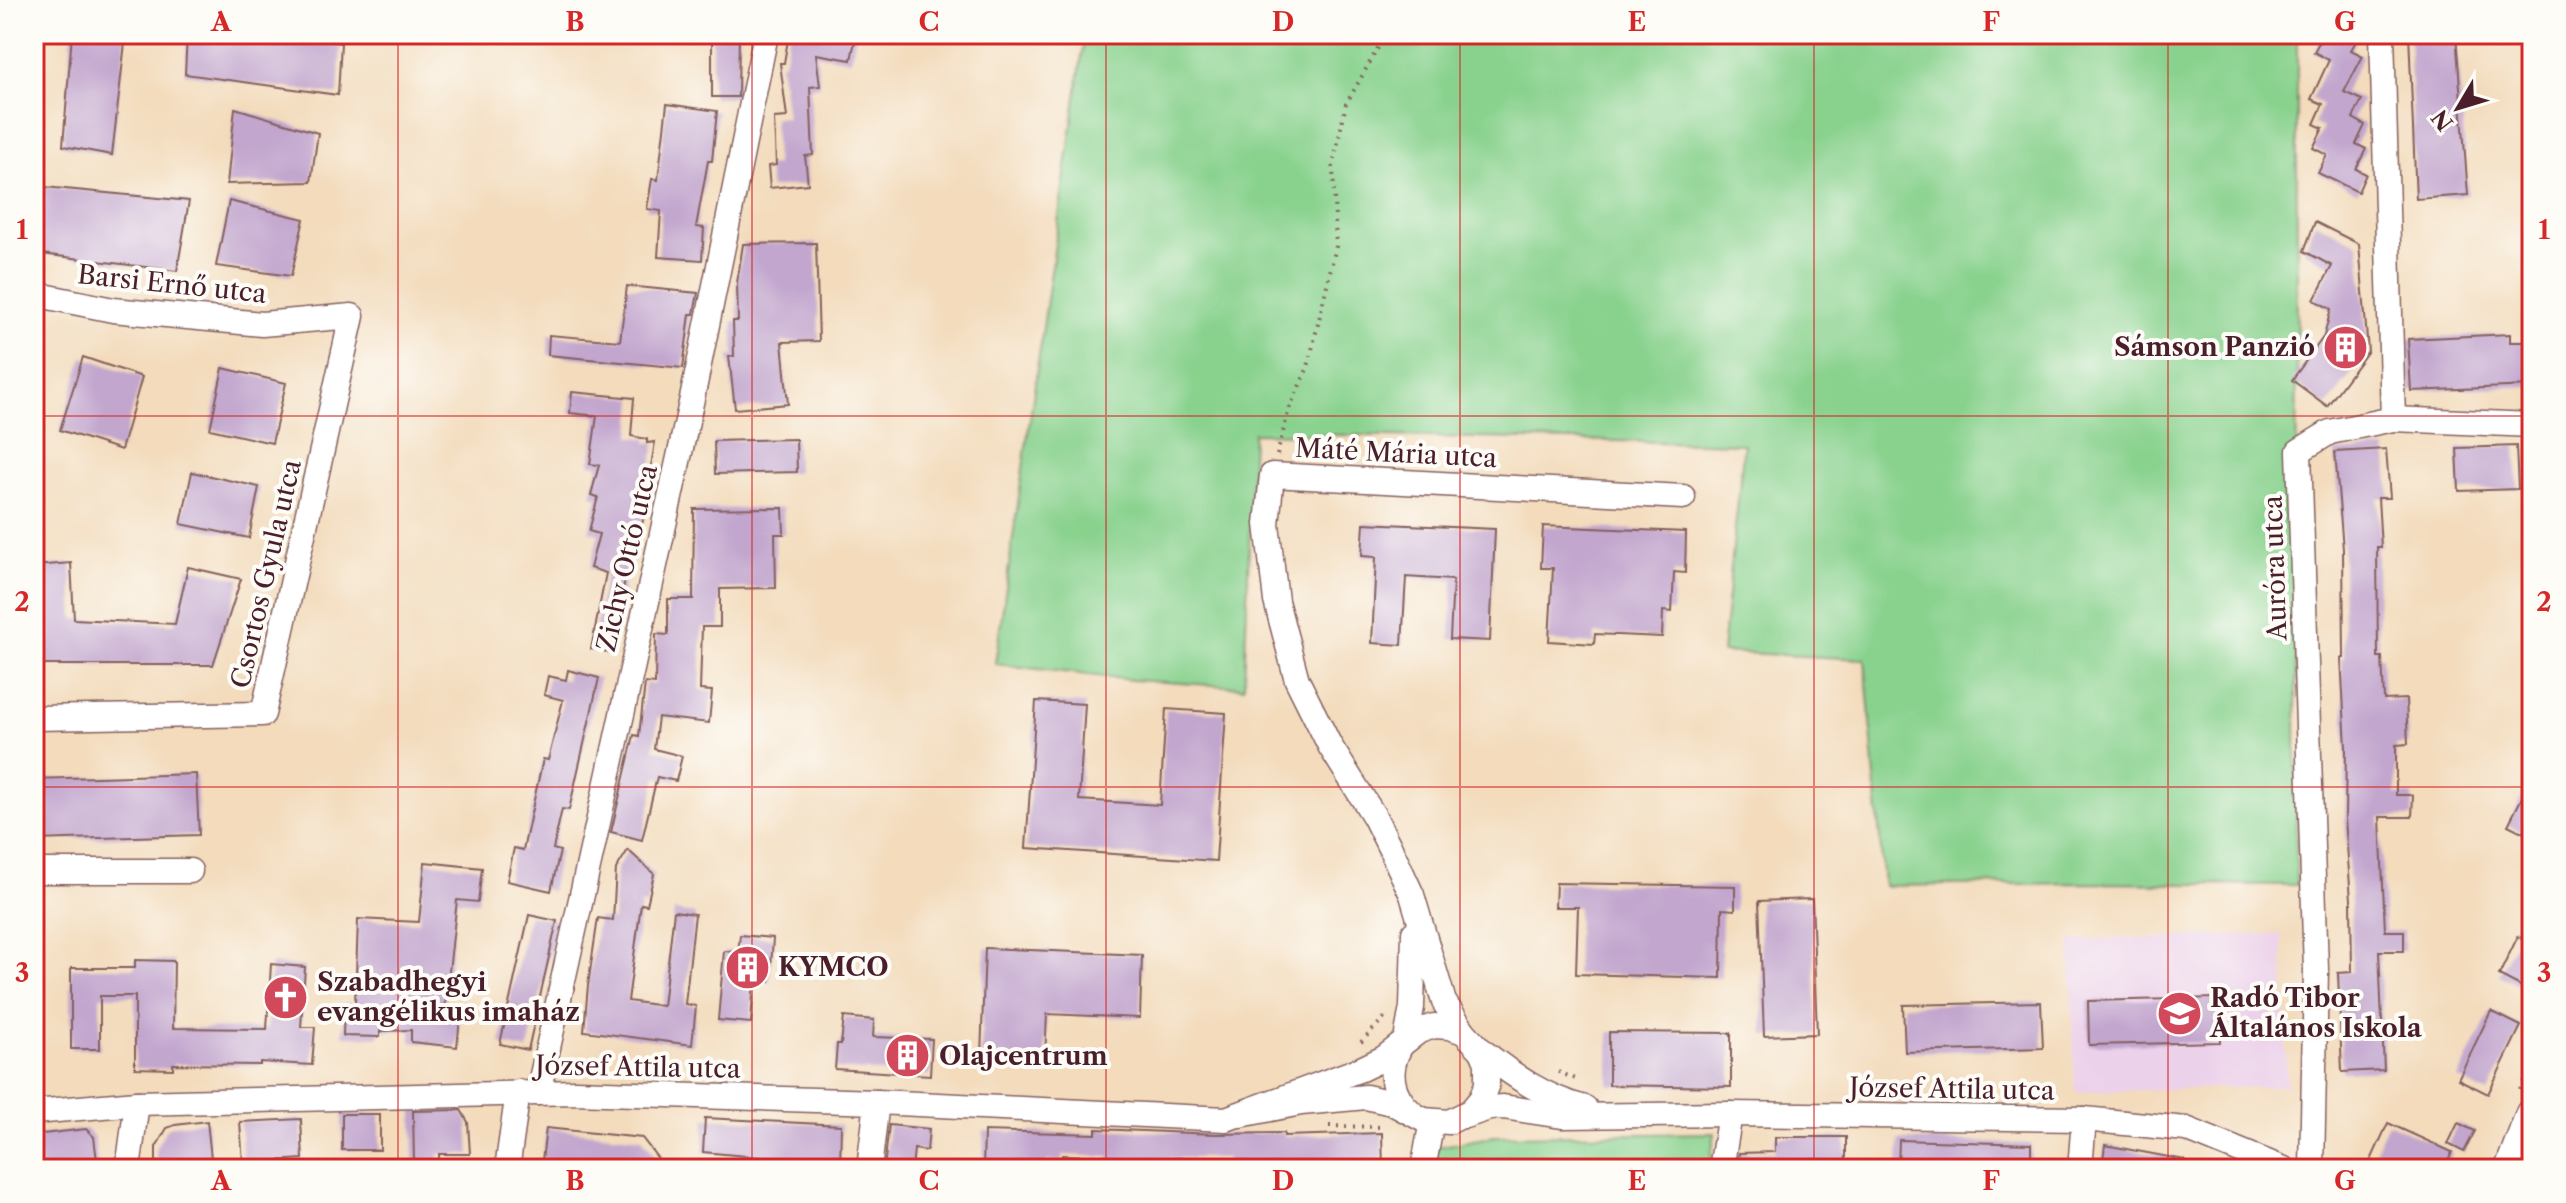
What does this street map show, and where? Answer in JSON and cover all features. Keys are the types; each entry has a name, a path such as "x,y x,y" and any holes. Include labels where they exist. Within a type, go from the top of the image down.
{"main road":[{"path":"2494,1169 2528,1123"},
{"path":"2511,1169 2528,1123"}],"street":[{"name":"Zichy Ottó utca","path":"507,1169 528,1092 693,394 766,34"},
{"path":"2382,34 2393,419 2532,425"},
{"name":"Barsi Ernő utca","path":"34,294 113,310 262,324 352,316"},
{"name":"Csortos Gyula utca","path":"34,718 263,714 352,316"},
{"name":"Auróra utca","path":"2312,1169 2316,970 2299,451 2330,432 2393,419"},
{"name":"Máté Mária utca","path":"1464,1032 1444,1002 1412,895 1374,816 1330,746 1297,680 1276,601 1267,524 1272,475 1683,497"},
{"path":"34,871 190,871"},
{"name":"Máté Mária utca","path":"1403,1043 1412,1007 1415,944 1412,895"},
{"name":"József Attila utca","path":"34,1112 137,1103 528,1092 877,1102 1226,1119 1361,1069 1419,1031 1434,1026 1464,1032"},
{"path":"1464,1032 1510,1074 1537,1090 1568,1103 1611,1114"},
{"path":"1403,1043 1392,1067 1392,1080 1402,1104 1422,1117 1423,1169"},
{"path":"1461,1118 1481,1099 1487,1084 1487,1063 1482,1051"},
{"name":"József Attila utca","path":"1240,1115 1346,1097 1378,1099 1422,1117 1449,1122 1489,1108 1503,1107 1562,1116 1730,1114 2084,1119 2186,1129 2284,1169"},
{"path":"869,1169 877,1102"},
{"path":"128,1169 137,1103"},
{"path":"1721,1169 1730,1114"},
{"path":"2080,1169 2084,1119"}],"path":[{"path":"1272,475 1289,409 1308,367 1336,246 1333,166 1346,104 1386,34"},
{"path":"1354,1049 1385,1015 1401,1005 1412,1007"},
{"path":"1552,1070 1576,1079"}],"shaded area":[{"name":"Radó Tibor Általános Iskola","path":"2282,934 2287,1086 2075,1092 2070,940"}],"green space":[{"path":"1085,34 2297,34 2296,885 2085,883 1884,886 1865,659 1722,652 1744,444 1253,433 1244,687 1132,680 995,664"},
{"path":"1715,1133 1709,1169 1433,1169 1437,1147 1495,1136"}],"building":[{"path":"72,34 126,34 112,155 63,146"},
{"path":"187,34 292,34 341,43 338,95 185,74"},
{"path":"712,34 739,34 738,97 712,97"},
{"path":"789,34 856,36 851,60 816,54 820,86 810,87 813,155 805,156 808,184 770,188 768,166 776,165 774,118 787,117 780,63 784,63"},
{"path":"2323,34 2360,34 2351,50 2363,56 2344,92 2362,100 2353,118 2365,125 2356,144 2366,149 2356,169 2366,174 2358,192 2318,173 2327,155 2313,148 2323,128 2314,124 2323,104 2311,99 2329,60 2314,52"},
{"path":"2409,34 2456,34 2468,195 2416,199"},
{"path":"667,104 717,111 712,161 708,161 696,227 704,228 702,260 658,257 661,211 647,209 652,179 658,180"},
{"path":"235,108 318,133 311,182 227,184"},
{"path":"34,186 189,201 177,271 34,253"},
{"path":"229,201 304,219 291,276 216,266"},
{"path":"2315,222 2359,244 2368,351 2327,406 2292,380 2324,336 2331,309 2314,300 2332,266 2304,251"},
{"path":"816,243 819,341 782,342 788,404 735,409 729,356 734,356 733,321 738,321 737,283 743,244"},
{"path":"627,286 698,293 694,314 690,314 683,368 548,355 549,335 620,341"},
{"path":"2510,334 2510,342 2532,342 2532,386 2411,391 2408,339"},
{"path":"83,357 142,377 121,450 60,430"},
{"path":"223,368 286,383 272,443 210,429"},
{"path":"572,392 634,398 631,436 647,439 647,443 655,442 648,484 652,485 628,579 625,578 613,653 591,649 606,573 590,568 599,534 589,531 598,497 591,495 599,465 590,464 597,416 570,413"},
{"path":"796,439 797,472 715,474 714,441"},
{"path":"2516,446 2518,489 2459,491 2457,448"},
{"path":"2386,449 2390,498 2378,498 2381,547 2377,547 2378,657 2382,657 2384,700 2406,699 2408,744 2396,745 2396,795 2413,795 2412,817 2380,817 2385,931 2404,931 2404,951 2379,951 2384,1070 2342,1072 2338,973 2352,972 2341,658 2344,658 2343,549 2335,452"},
{"path":"192,472 259,487 249,538 181,524"},
{"path":"783,508 784,534 775,534 776,588 720,589 720,627 702,627 700,690 712,691 709,723 658,717 654,749 682,756 676,781 657,777 642,840 611,832 634,735 639,736 645,683 655,684 656,634 668,635 668,599 693,599 694,509"},
{"path":"1364,523 1495,529 1490,641 1450,639 1453,580 1406,577 1402,645 1372,643 1376,557 1362,556"},
{"path":"1543,526 1686,532 1685,573 1674,572 1672,612 1663,611 1662,637 1595,634 1594,644 1549,641 1553,568 1541,568"},
{"path":"71,563 74,619 175,624 188,567 241,579 213,665 34,665 34,566"},
{"path":"568,670 599,678 569,810 562,809 553,849 560,851 551,891 507,881 514,848 523,850 543,759 548,760 563,700 544,695 548,676 566,680"},
{"path":"1036,701 1085,704 1079,800 1160,805 1166,709 1226,713 1216,861 1026,848"},
{"path":"196,774 199,835 34,840 34,779"},
{"path":"2532,778 2532,837 2508,825"},
{"path":"628,850 654,874 647,905 641,904 628,1001 663,1006 674,911 695,914 685,1004 696,1006 692,1045 584,1031 598,918 613,920 616,869"},
{"path":"425,862 482,868 478,902 457,900 444,1017 460,1019 457,1047 411,1042 411,1030 380,1031 380,1037 343,1036 344,1003 355,1003 358,919 419,922"},
{"path":"1556,883 1735,886 1735,910 1722,909 1721,978 1576,974 1578,907 1555,907"},
{"path":"1812,899 1817,1034 1764,1036 1759,901"},
{"path":"529,915 557,921 528,1050 500,1044"},
{"name":"KYMCO","path":"740,935 773,938 770,982 754,981 751,1023 718,1020 724,951 738,952"},
{"path":"2518,936 2532,943 2532,992 2499,975"},
{"path":"985,948 1142,955 1140,1018 1047,1014 1045,1058 981,1056"},
{"path":"135,960 174,961 173,1028 267,1029 271,964 305,967 301,1027 315,1027 312,1065 260,1062 260,1065 173,1064 173,1069 135,1068 135,996 100,996 100,1049 71,1049 71,968 135,968"},
{"name":"Radó Tibor Általános Iskola","path":"2219,998 2220,1042 2089,1045 2088,1001"},
{"path":"2041,1002 2043,1048 1905,1052 1903,1005"},
{"path":"2491,1011 2521,1026 2488,1094 2458,1079"},
{"path":"844,1017 874,1020 873,1037 932,1039 930,1075 835,1069"},
{"path":"1609,1032 1731,1033 1731,1087 1609,1085"},
{"path":"461,1110 468,1122 470,1154 439,1154 439,1161 414,1162 413,1111"},
{"path":"342,1114 380,1114 380,1150 342,1150"},
{"path":"705,1118 841,1125 840,1169 779,1169 779,1159 703,1152"},
{"path":"301,1119 303,1159 243,1163 240,1122"},
{"path":"207,1121 211,1158 192,1160 189,1169 156,1169 156,1147 167,1128"},
{"path":"2388,1123 2452,1152 2445,1169 2367,1169"},
{"path":"2458,1123 2475,1131 2464,1152 2448,1144"},
{"path":"889,1125 929,1129 927,1151 914,1149 912,1169 884,1169"},
{"path":"546,1128 642,1138 666,1169 541,1169"},
{"path":"86,1129 94,1137 98,1169 34,1169 34,1135"},
{"path":"1096,1129 1215,1134 1284,1133 1284,1136 1382,1133 1383,1169 1305,1169 1305,1166 1227,1169 1227,1158 1161,1158 1161,1169 1108,1169 1109,1157 1062,1155 1062,1162 1047,1161 1047,1169 983,1169 984,1131 1096,1134"},
{"path":"1775,1137 1846,1137 1846,1169 1736,1169 1739,1153 1775,1152"},
{"path":"1899,1140 2031,1144 2031,1169 1898,1169"},
{"path":"2105,1145 2185,1160 2184,1169 2102,1167"}],"place":[{"name":"Sámson Panzió","path":"2346,347"},
{"name":"KYMCO","path":"747,967"},
{"name":"Szabadhegyi evangélikus imaház","path":"286,997"},
{"name":"Radó Tibor Általános Iskola","path":"2179,1013"},
{"name":"Olajcentrum","path":"908,1056"}]}
